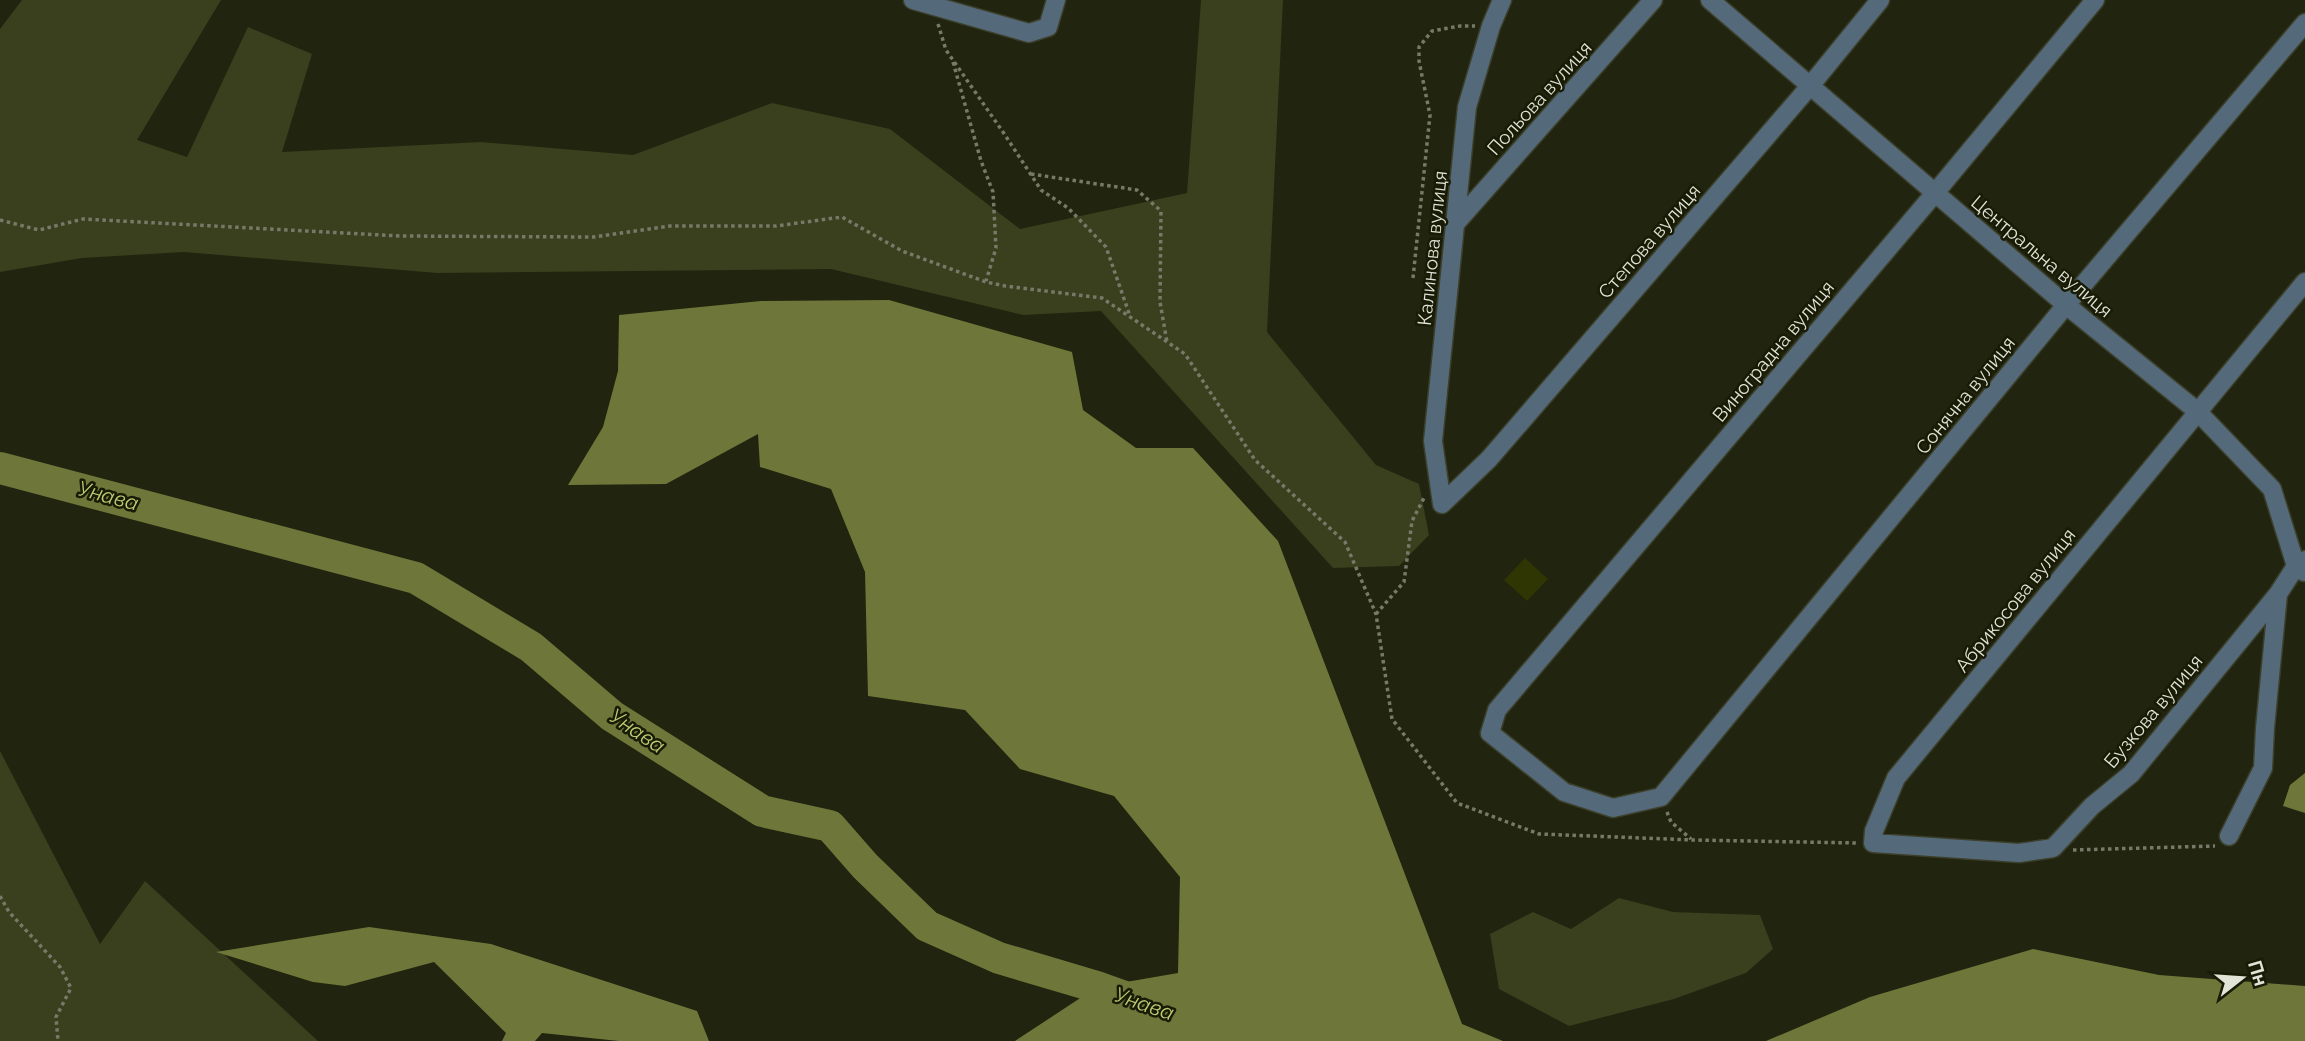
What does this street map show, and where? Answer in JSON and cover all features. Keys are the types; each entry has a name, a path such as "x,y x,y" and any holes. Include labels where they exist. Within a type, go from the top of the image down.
{"street":[{"path":"913,0 1029,33 1048,27 1056,0"},
{"name":"Калинова вулиця","path":"1442,504 1433,441 1467,107 1491,26 1502,0"},
{"name":"Польова вулиця","path":"1455,224 1653,0"},
{"name":"Центральна вулиця","path":"1710,0 2066,305 2197,411 2272,489 2302,566"},
{"name":"Степова вулиця","path":"1442,504 1489,459 1810,86 1880,0"},
{"name":"Виноградна вулиця","path":"1661,797 1613,808 1564,792 1490,733 1497,710 2095,0"},
{"name":"Сонячна вулиця","path":"1661,797 2066,305 2305,23"},
{"name":"Абрикосова вулиця","path":"2053,848 2019,853 1873,844 1874,831 1896,778 2305,282"},
{"name":"Бузкова вулиця","path":"2053,848 2092,806 2131,774 2302,566"},
{"path":"2229,836 2263,768 2278,594"}],"path":[{"path":"932,5 946,50 1041,190 1068,208 1106,247 1130,317"},
{"path":"1413,278 1430,115 1419,61 1419,47 1432,31 1460,26 1491,26"},
{"path":"951,57 981,161 993,192 996,248 986,282"},
{"path":"1031,174 1137,190 1161,211 1160,302 1167,342"},
{"path":"0,220 39,230 83,219 400,236 593,237 670,226 776,226 842,217 902,251 986,282 1102,298 1185,354 1255,460 1345,542 1376,614 1404,582 1412,521 1438,473"},
{"path":"1661,797 1671,822 1693,840"},
{"path":"2053,848 2075,850 2226,846 2229,836"},
{"path":"0,896 9,912 60,967 71,988 56,1017 58,1041"}],"shaded area":[{"path":"22,0 221,0 137,140 187,157 248,27 312,54 282,152 481,142 633,155 772,103 890,129 1020,229 1187,193 1201,0 1283,0 1267,332 1376,465 1419,484 1429,535 1399,566 1333,568 1101,311 1023,315 831,269 437,273 184,252 82,258 0,272 0,29"},
{"path":"0,751 100,944 145,881 318,1041 0,1041"},
{"path":"1619,898 1673,912 1760,915 1773,949 1746,973 1674,999 1569,1026 1499,989 1490,934 1533,912 1571,929"}],"water":[{"path":"889,300 1072,352 1083,410 1136,448 1193,448 1278,541 1462,1024 1503,1041 1015,1041 1097,987 1178,973 1180,877 1114,796 1020,769 965,710 868,696 865,572 831,489 760,467 758,434 666,484 568,485 603,427 618,371 619,315 761,301"},
{"path":"2305,773 2305,813 2283,806 2290,785"},
{"path":"369,927 491,944 697,1011 709,1041 619,1041 542,1033 535,1041 502,1041 506,1033 434,962 345,986 313,982 216,952"},
{"path":"2033,949 2159,975 2305,986 2305,1041 1766,1041 1870,997"}],"building":[{"path":"1525,558 1548,579 1527,601 1504,580"}],"waterway":[{"name":"Унава","path":"0,468 416,578 531,647 612,716 762,811 830,826 865,866 927,926 999,958 1139,1002"}]}
